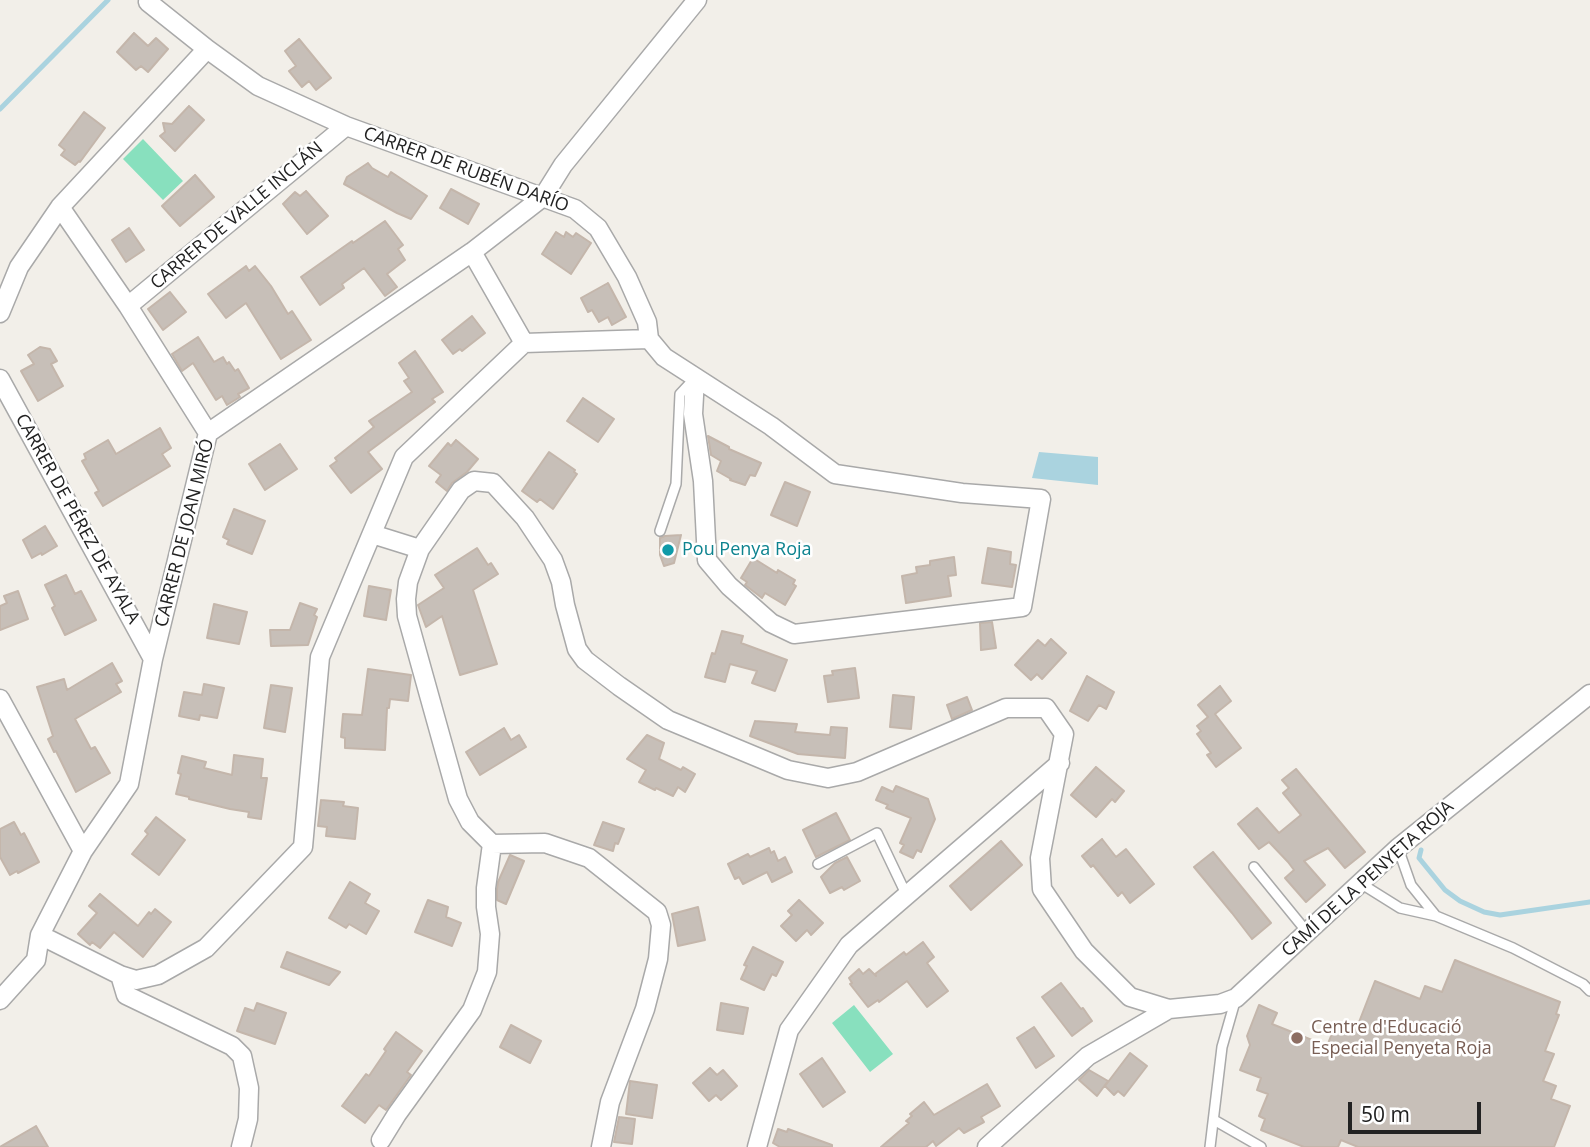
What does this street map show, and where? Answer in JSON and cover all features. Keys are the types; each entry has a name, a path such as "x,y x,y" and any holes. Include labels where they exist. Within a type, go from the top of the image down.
{"street":[{"path":"543,197 563,165 697,0"},
{"name":"CARRER DE RUBÉN DARÍO","path":"148,2 258,86 346,126 575,209 598,228 627,278 647,322 649,339 664,358 771,426 835,474 962,493 1041,499 1022,607 794,634 771,623 729,586 707,560 703,481 693,414 695,378"},
{"path":"0,313 19,267 60,207 207,49"},
{"name":"CARRER DE VALLE INCLÁN","path":"128,306 346,126"},
{"name":"CARRER DE JOAN MIRÓ","path":"0,1000 36,960 40,935 83,851 129,784 153,659 208,433 472,252 543,197"},
{"path":"60,207 128,306 208,433"},
{"path":"472,252 524,343"},
{"path":"40,935 120,975 136,979 158,975 206,948 303,847 320,657 404,457 524,343 649,339"},
{"name":"CARRER DE PÉREZ DE AYALA","path":"0,379 153,659"},
{"path":"601,1147 610,1102 645,1009 658,959 661,925 657,912 589,858 545,843 492,844 470,822 458,799 407,616 406,599 408,582 420,550 461,490 474,481 493,483 525,518 553,560 562,582 577,649 585,660 668,720 788,770 828,778 857,772 1006,708 1046,708 1065,734 1040,858 1042,889 1084,951 1130,997 1169,1009 1220,1004 1236,998"},
{"path":"372,534 420,550"},
{"name":"CAMÍ DE LA PENYETA ROJA","path":"1236,998 1398,848 1590,694"},
{"path":"0,699 83,851"},
{"path":"757,1147 789,1030 849,945 1060,763"},
{"path":"381,1140 472,1010 487,972 490,934 486,888 492,844"},
{"path":"120,975 126,995 232,1046 242,1056 249,1088 248,1119 241,1147"},
{"path":"987,1147 1088,1056 1169,1009"}],"lane":[{"path":"660,530 676,484 680,394 695,378"},
{"path":"818,864 877,833 907,896"},
{"path":"1398,848 1411,885 1436,916"},
{"path":"1254,867 1307,932"},
{"path":"1360,883 1400,908 1436,916 1513,948 1583,984 1590,991"},
{"path":"1210,1147 1222,1047 1236,998"},
{"path":"1214,1120 1261,1147"}],"green space":[{"path":"143,139 183,181 163,200 123,159"},
{"path":"854,1005 893,1054 870,1072 832,1023"}],"water":[{"path":"1039,452 1098,457 1098,485 1032,478"}],"building":[{"path":"134,33 148,46 156,38 168,49 148,72 141,66 136,70 117,52"},
{"path":"299,39 331,78 316,90 309,81 302,87 289,71 296,66 285,51"},
{"path":"189,106 204,120 175,151 160,136 165,132 163,123 172,124"},
{"path":"84,112 105,128 75,165 61,155 65,150 59,145"},
{"path":"368,163 388,177 391,172 427,196 411,219 344,184 347,177"},
{"path":"195,175 214,197 180,226 162,206"},
{"path":"451,189 479,204 468,224 440,208"},
{"path":"306,191 328,216 307,234 283,204 295,192 300,196"},
{"path":"385,221 403,245 398,249 405,260 387,274 397,287 385,296 364,268 342,284 344,288 320,305 301,277"},
{"path":"129,228 144,250 126,262 112,240"},
{"path":"556,232 564,237 566,232 573,237 576,233 591,243 571,274 542,254"},
{"path":"246,266 249,271 255,266 288,314 292,311 311,340 281,359 246,303 226,318 208,294"},
{"path":"608,283 626,317 612,325 608,317 599,322 592,310 588,312 581,298"},
{"path":"170,292 186,312 163,330 148,309"},
{"path":"472,316 485,333 462,351 460,349 453,354 442,340"},
{"path":"198,337 214,362 223,357 235,371 238,369 249,388 227,405 222,396 216,400 193,363 182,371 172,354"},
{"path":"40,347 50,349 57,361 51,364 63,386 38,401 21,371 34,364 28,355"},
{"path":"415,351 443,392 432,399 435,402 368,452 382,469 351,493 330,466 337,461 335,458 374,427 369,421 412,392 404,381 409,378 399,363"},
{"path":"583,398 614,419 598,442 567,421"},
{"path":"160,428 171,448 162,454 170,466 103,506 95,493 99,491 82,461 86,459 84,454 108,440 116,454"},
{"path":"708,436 761,463 755,476 750,475 745,485 730,480 717,471 721,461 711,455"},
{"path":"456,440 478,459 447,491 436,482 441,475 429,466 448,443 451,446"},
{"path":"280,444 297,469 265,490 249,464"},
{"path":"549,452 577,474 553,509 540,499 537,502 522,491"},
{"path":"785,482 810,492 797,526 771,515"},
{"path":"234,509 265,521 252,554 227,544 229,540 223,537"},
{"path":"45,526 57,546 32,558 23,540"},
{"name":"Pou Penya Roja","path":"681,535 674,563 664,566 660,555 660,538"},
{"path":"477,548 488,565 491,563 498,574 473,590 497,664 460,675 442,616 426,627 418,605 444,588 435,575"},
{"path":"988,548 1011,552 1010,564 1016,565 1012,587 982,583"},
{"path":"954,557 956,575 948,576 951,596 906,603 902,576 917,573 916,567 930,565 930,561"},
{"path":"753,558 777,573 778,570 795,580 793,584 796,586 785,605 765,593 762,598 745,585 747,582 741,578"},
{"path":"66,575 75,594 81,591 96,620 65,635 45,585"},
{"path":"369,586 391,590 386,620 364,616"},
{"path":"18,591 28,619 0,630 0,606 7,603 4,596"},
{"path":"300,603 317,609 308,645 271,646 270,630 290,630"},
{"path":"214,604 247,612 239,644 207,638"},
{"path":"992,622 996,648 981,650 980,623"},
{"path":"722,631 743,636 741,643 787,660 775,691 752,683 757,671 730,664 725,682 705,677"},
{"path":"1051,639 1066,653 1042,679 1037,674 1031,680 1015,665 1038,640 1045,646"},
{"path":"112,663 122,681 116,684 121,692 75,719 91,749 95,747 110,773 76,792 48,739 53,736 37,687 64,679 67,690"},
{"path":"855,668 859,698 828,702 824,676 833,675 832,671"},
{"path":"368,669 411,675 408,701 390,699 387,708 385,750 345,748 345,738 341,737 343,714 362,715"},
{"path":"1087,676 1114,692 1106,709 1099,705 1088,721 1070,711"},
{"path":"204,684 224,688 217,718 200,715 199,720 179,716 184,692 202,695"},
{"path":"271,685 292,688 285,732 264,728"},
{"path":"1220,686 1231,701 1215,714 1241,748 1216,767 1207,755 1211,753 1197,734 1201,731 1197,726 1208,717 1198,705"},
{"path":"893,695 914,697 911,729 890,727"},
{"path":"967,697 972,710 952,719 947,705"},
{"path":"755,721 797,724 795,732 830,735 831,727 847,728 845,758 798,754 750,736"},
{"path":"504,728 511,740 519,735 526,747 480,775 466,752"},
{"path":"647,735 664,743 659,759 695,774 685,792 678,787 673,796 639,782 646,770 627,759"},
{"path":"234,755 263,759 261,778 267,778 261,819 248,817 249,812 176,794 182,756 206,762 204,768 232,775"},
{"path":"1096,767 1124,791 1115,802 1112,799 1096,817 1071,795"},
{"path":"1296,769 1365,852 1345,868 1328,848 1304,861 1325,885 1306,902 1285,878 1294,870 1288,862 1269,842 1259,849 1238,824 1257,808 1279,833 1301,815 1283,793 1289,788 1282,780"},
{"path":"896,786 928,799 935,819 921,852 917,850 913,858 900,852 904,845 900,843 911,818 886,808 888,805 876,800 882,787 893,792"},
{"path":"321,800 344,802 343,806 358,808 355,839 326,836 327,827 318,826"},
{"path":"836,813 850,840 816,857 803,830"},
{"path":"156,817 185,840 159,875 132,854 148,834 145,831"},
{"path":"14,822 21,835 24,833 39,862 10,875 0,857 0,829"},
{"path":"603,822 624,829 613,851 594,845"},
{"path":"1102,839 1116,857 1126,849 1154,884 1130,903 1122,892 1118,896 1093,865 1091,867 1082,856"},
{"path":"1001,841 1022,865 971,910 950,886"},
{"path":"769,848 771,853 774,851 778,861 785,857 792,872 772,882 767,872 743,884 739,877 735,879 728,864"},
{"path":"1213,852 1271,923 1252,939 1194,867"},
{"path":"510,855 524,861 506,904 497,900 497,889"},
{"path":"847,857 860,881 844,890 842,887 830,893 821,877 835,863"},
{"path":"350,882 370,894 365,903 379,911 366,934 349,924 346,928 329,918"},
{"path":"100,894 138,926 149,912 151,914 155,909 171,922 143,957 114,932 100,948 92,942 90,945 78,934 97,913 89,906"},
{"path":"428,900 448,907 446,917 461,923 452,946 415,932"},
{"path":"799,900 823,923 811,935 807,930 796,941 781,926 792,915 788,911"},
{"path":"698,907 705,940 678,946 672,914"},
{"path":"923,942 934,957 927,963 948,991 927,1007 907,981 868,1007 850,984 852,983 849,978 859,969 863,974 869,969 876,976 875,974 904,952 906,955"},
{"path":"753,947 783,962 776,976 772,974 764,990 741,979 747,966 744,965"},
{"path":"287,952 340,972 329,985 281,967"},
{"name":"Centre d'Educació Especial Penyeta Roja","path":"1455,960 1560,1002 1556,1014 1559,1015 1545,1051 1554,1054 1543,1081 1556,1086 1551,1099 1570,1106 1554,1147 1358,1147 1341,1140 1338,1147 1304,1147 1261,1130 1265,1119 1259,1116 1268,1094 1257,1090 1261,1078 1240,1070 1250,1045 1247,1036 1259,1005 1277,1013 1272,1024 1327,1046 1335,1026 1354,1035 1375,981 1420,999 1425,986 1442,992"},
{"path":"1061,983 1092,1021 1072,1036 1042,997"},
{"path":"257,1003 286,1013 275,1044 237,1031 245,1008 254,1011"},
{"path":"721,1003 748,1008 743,1034 717,1030"},
{"path":"511,1025 541,1041 530,1063 500,1047"},
{"path":"1034,1027 1054,1056 1036,1068 1017,1038"},
{"path":"396,1032 422,1051 407,1072 411,1075 386,1110 379,1105 365,1123 342,1106 366,1074 369,1076"},
{"path":"1130,1053 1147,1066 1124,1096 1118,1091 1114,1095 1105,1086"},
{"path":"822,1058 845,1092 823,1107 800,1074"},
{"path":"710,1068 717,1075 723,1070 737,1086 721,1100 716,1095 709,1101 693,1083"},
{"path":"1089,1070 1108,1081 1097,1096 1079,1080"},
{"path":"630,1081 657,1085 652,1118 626,1114"},
{"path":"987,1084 1000,1106 981,1117 984,1122 964,1133 959,1128 936,1146 933,1141 926,1147 881,1147 909,1123 906,1121 912,1116 910,1114 924,1102 934,1115"},
{"path":"619,1117 635,1119 632,1144 614,1142"},
{"path":"36,1126 48,1147 0,1147"},
{"path":"778,1129 787,1132 788,1129 832,1147 780,1147 773,1143"}],"waterway":[{"path":"0,109 108,0"},
{"path":"1421,850 1419,858 1445,890 1460,901 1484,912 1500,915 1590,902"}],"place":[{"name":"Pou Penya Roja","path":"668,550"},
{"name":"Centre d'Educació Especial Penyeta Roja","path":"1297,1038"}]}
